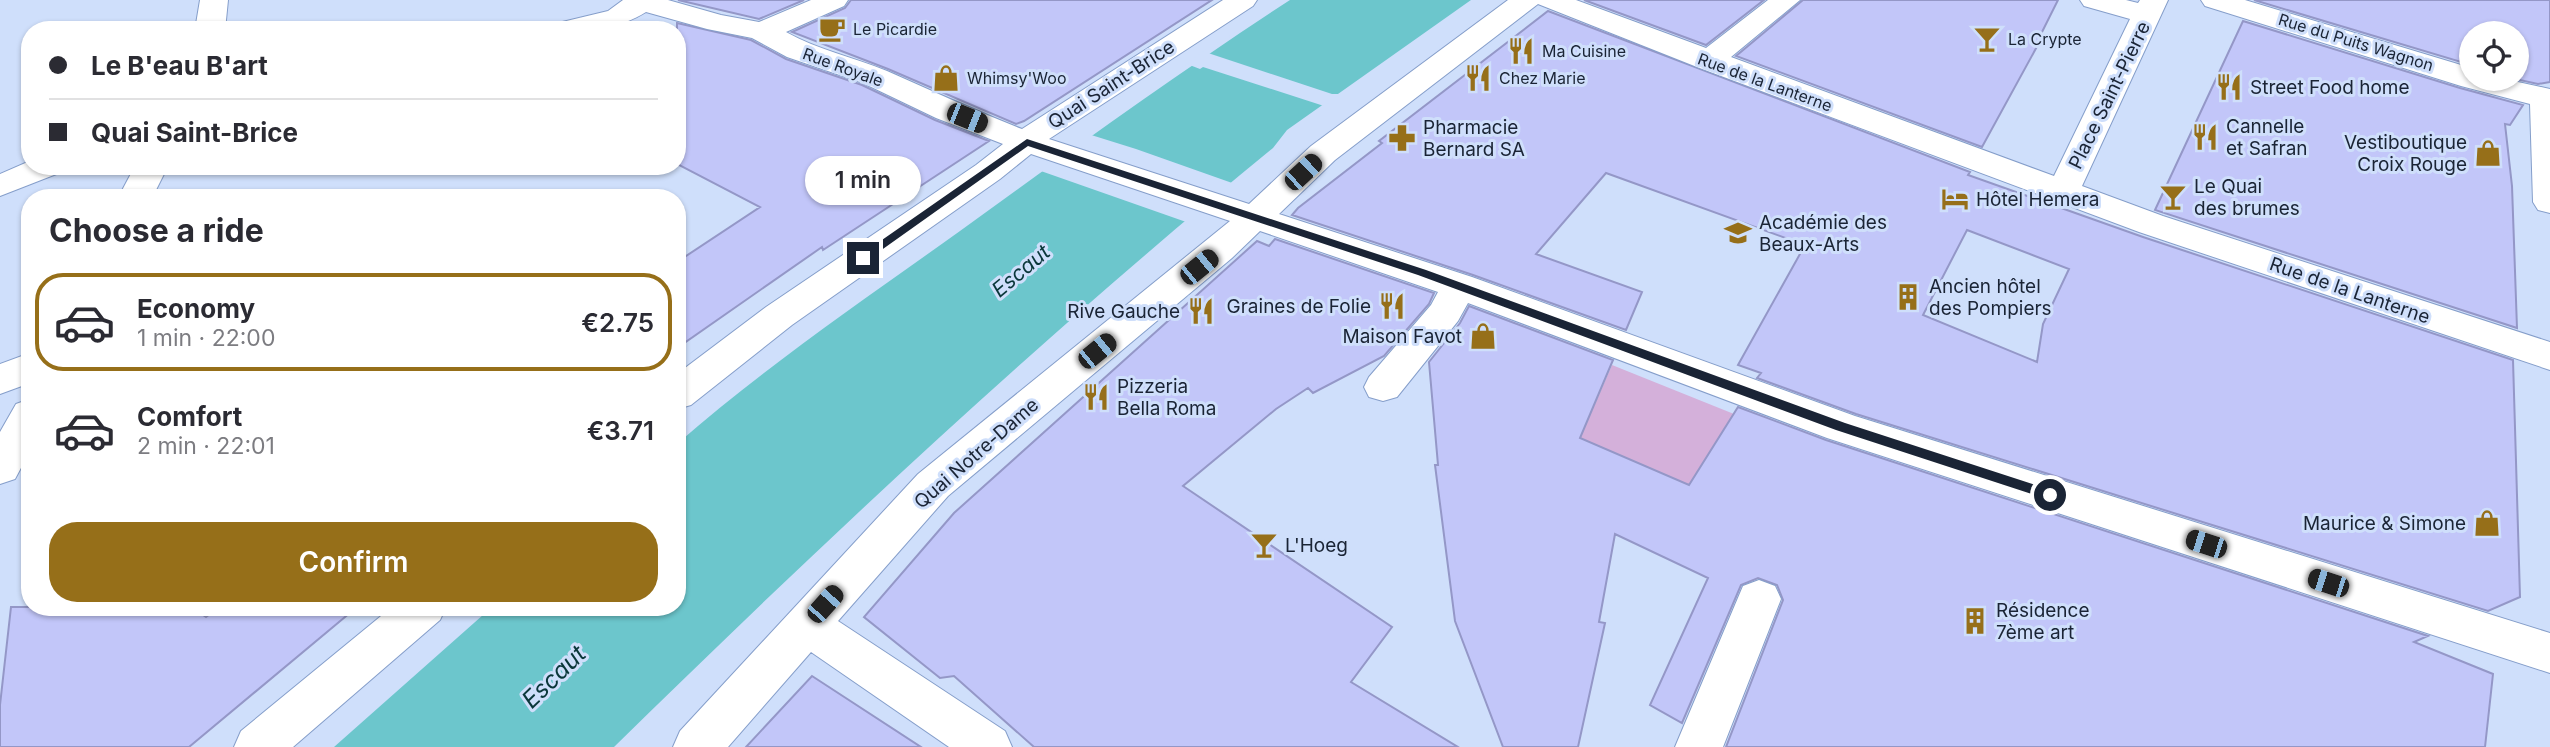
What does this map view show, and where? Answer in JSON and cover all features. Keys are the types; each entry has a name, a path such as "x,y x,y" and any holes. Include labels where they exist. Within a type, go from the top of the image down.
{"street":[{"path":"210,21 214,0"},
{"path":"761,32 834,0"},
{"name":"Quai Saint-Brice","path":"686,388 779,316 1036,145 1044,127 1243,0"},
{"name":"Quai Notre-Dame","path":"697,747 933,485 1220,250 1238,213 1324,153 1526,0"},
{"name":"Rue de la Lanterne","path":"1549,0 1982,161"},
{"path":"1708,61 1786,0"},
{"path":"2094,0 2151,7"},
{"path":"601,21 618,17 639,1"},
{"name":"Rue Royale","path":"639,1 717,23 761,32 799,51 874,77 947,111 1036,145 1238,213 1452,299 1892,444 2550,653"},
{"name":"Rue du Puits Wagnon","path":"2228,3 2459,75"},
{"name":"Place Saint-Pierre","path":"2063,191 2151,7"},
{"name":"Rue du Puits Wagnon","path":"2513,91 2547,98"},
{"path":"2547,98 2550,202"},
{"name":"Place Saint-Pierre","path":"1982,161 2151,223"},
{"path":"0,186 26,175"},
{"name":"Rue de la Lanterne","path":"2151,223 2550,356"},
{"path":"1382,387 1452,299"},
{"path":"0,380 21,371"},
{"path":"0,468 21,430"},
{"path":"1699,747 1759,599"},
{"path":"257,747 413,616"},
{"path":"807,624 988,747"}],"shaded area":[{"path":"1612,365 1734,414 1689,485 1580,438"}],"water":[{"name":"Escaut","path":"1290,0 1471,0 1287,130 1273,148 1019,365 937,440 774,592 614,747 334,747 482,616 686,616 686,436 745,387 852,308"}],"pier":[{"path":"1239,31 1208,53 1332,94 1341,94 1324,106 1203,67 1200,69 1187,64 1173,74 1205,50"},
{"path":"1088,134 1235,184 1189,223 1038,170"}],"building":[{"path":"678,0 804,0 759,19"},
{"path":"851,0 1212,0 1016,124 888,69 792,32 845,8"},
{"path":"1584,0 1764,0 1706,45"},
{"path":"1803,0 2058,0 2040,41 1982,147 1736,56"},
{"path":"2254,0 2550,0 2550,82 2529,82 2529,21 2459,21 2459,61"},
{"path":"1548,11 1970,172 1968,175 2143,237 2513,360 2520,597 2488,611 1856,414 1757,378 1761,373 1738,365 1805,245 1606,173 1536,254 1642,292 1626,330 1473,275 1292,215 1382,143 1379,141","holes":["1967,230 2069,269 2043,324 2037,362 1923,315"]},
{"path":"2243,21 2459,88 2459,91 2471,91 2523,105 2510,125 2505,124 2512,186 2517,328 2155,210"},
{"path":"686,25 751,40 786,59 862,85 935,120 989,141 823,250 822,247 686,342 686,256 760,207 686,169"},
{"path":"1275,239 1434,293 1429,304 1384,356 1313,393 1308,388 1276,409 1183,486 1392,627 1351,682 1458,747 1034,747 954,676 940,678 864,617 954,513 1257,241 1269,246"},
{"path":"1469,306 1613,360 1580,438 1689,485 1738,407 1826,440 2428,636 2414,642 2493,674 2485,747 1726,747 1783,600 1777,585 1758,578 1741,585 1682,723 1650,705 1708,578 1615,534 1599,622 1605,623 1578,747 1503,747 1455,621 1435,465 1438,465 1429,362 1460,323"},
{"path":"11,607 21,607 21,616 346,616 189,747 0,747 0,705"},
{"path":"812,676 921,747 746,747"}],"place":[{"name":"Le Picardie","path":"832,29"},
{"name":"La Crypte","path":"1987,39"},
{"name":"Ma Cuisine","path":"1521,51"},
{"name":"Whimsy'Woo","path":"946,78"},
{"name":"Chez Marie","path":"1478,78"},
{"name":"Street Food home","path":"2229,87"},
{"name":"Cannelle et Safran","path":"2205,137"},
{"name":"Pharmacie Bernard SA","path":"1402,138"},
{"name":"Vestiboutique Croix Rouge","path":"2488,153"},
{"name":"Le Quai des brumes","path":"2173,197"},
{"name":"Hôtel Hemera","path":"1955,199"},
{"name":"Académie des Beaux-Arts","path":"1738,233"},
{"name":"Ancien hôtel des Pompiers","path":"1908,297"},
{"name":"Graines de Folie","path":"1392,306"},
{"name":"Rive Gauche","path":"1201,311"},
{"name":"Maison Favot","path":"1483,336"},
{"name":"Pizzeria Bella Roma","path":"1096,397"},
{"name":"Maurice & Simone","path":"2487,523"},
{"name":"L'Hoeg","path":"1264,545"},
{"name":"Résidence 7ème art","path":"1975,621"}],"route":[{"path":"863,258 1027,142 1422,273 1841,426 2050,495"}]}
